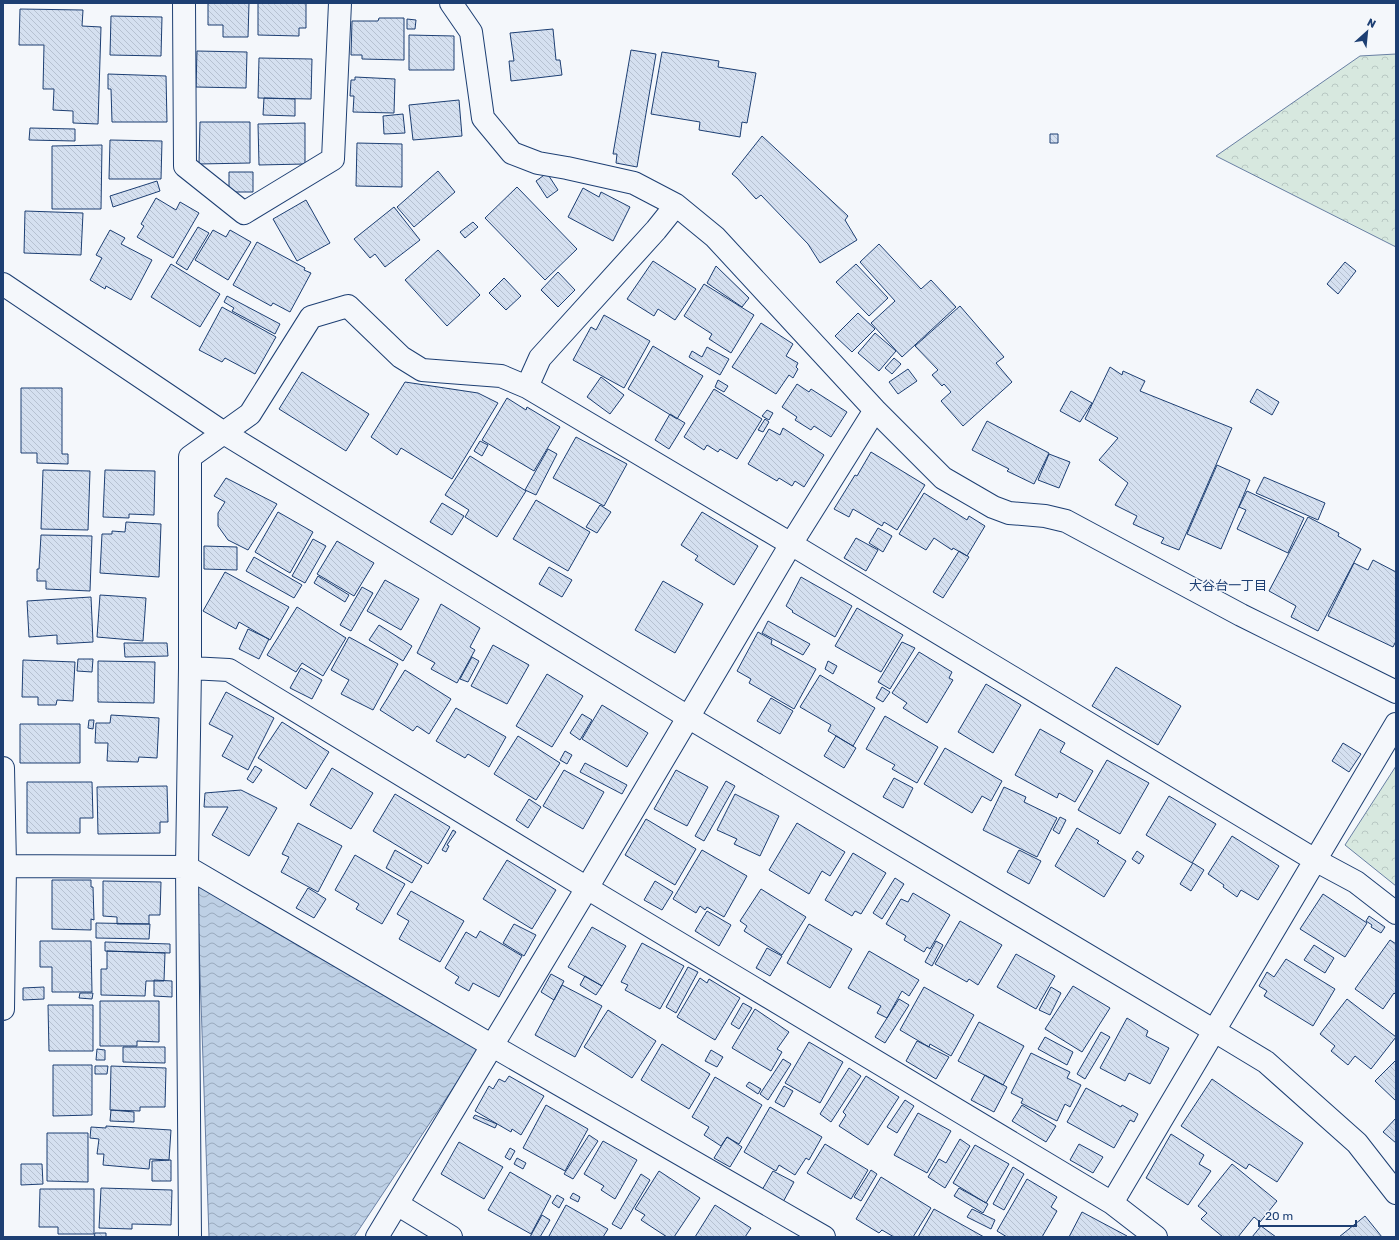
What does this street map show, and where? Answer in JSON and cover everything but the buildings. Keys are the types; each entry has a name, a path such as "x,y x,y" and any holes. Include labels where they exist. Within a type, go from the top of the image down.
{"street":[{"path":"184,3 185,166 244,213 333,159 340,3"},
{"path":"451,3 471,32 483,118 512,153 538,163 568,168 634,183 676,205 715,238 875,410 943,478 993,507 1009,513 1045,516 1066,521 1241,615 1396,692"},
{"path":"526,387 540,358 656,230 676,205"},
{"path":"3,284 224,434 688,717 1266,1062 1357,1143 1396,1193"},
{"path":"190,1237 187,867 190,668 190,457 250,414 311,317 348,306 401,357 422,370 501,376 526,387 791,544 1315,860 1356,882 1396,914"},
{"path":"377,1237 491,1045 587,888 791,544 875,410"},
{"path":"190,668 229,670 587,888 1112,1203 1156,1237"},
{"path":"1112,1203 1213,1030 1396,724"},
{"path":"3,768 5,866 3,1009"},
{"path":"5,866 187,867 491,1045 824,1237"},
{"path":"397,1204 451,1237"}],"green space":[{"path":"1396,54 1396,247 1216,156 1360,56"},
{"path":"1396,766 1396,886 1345,845"}],"water":[{"path":"197,884 479,1049 354,1237 209,1237"}],"district":[{"name":"大谷台一丁目","path":"1228,585"}]}
